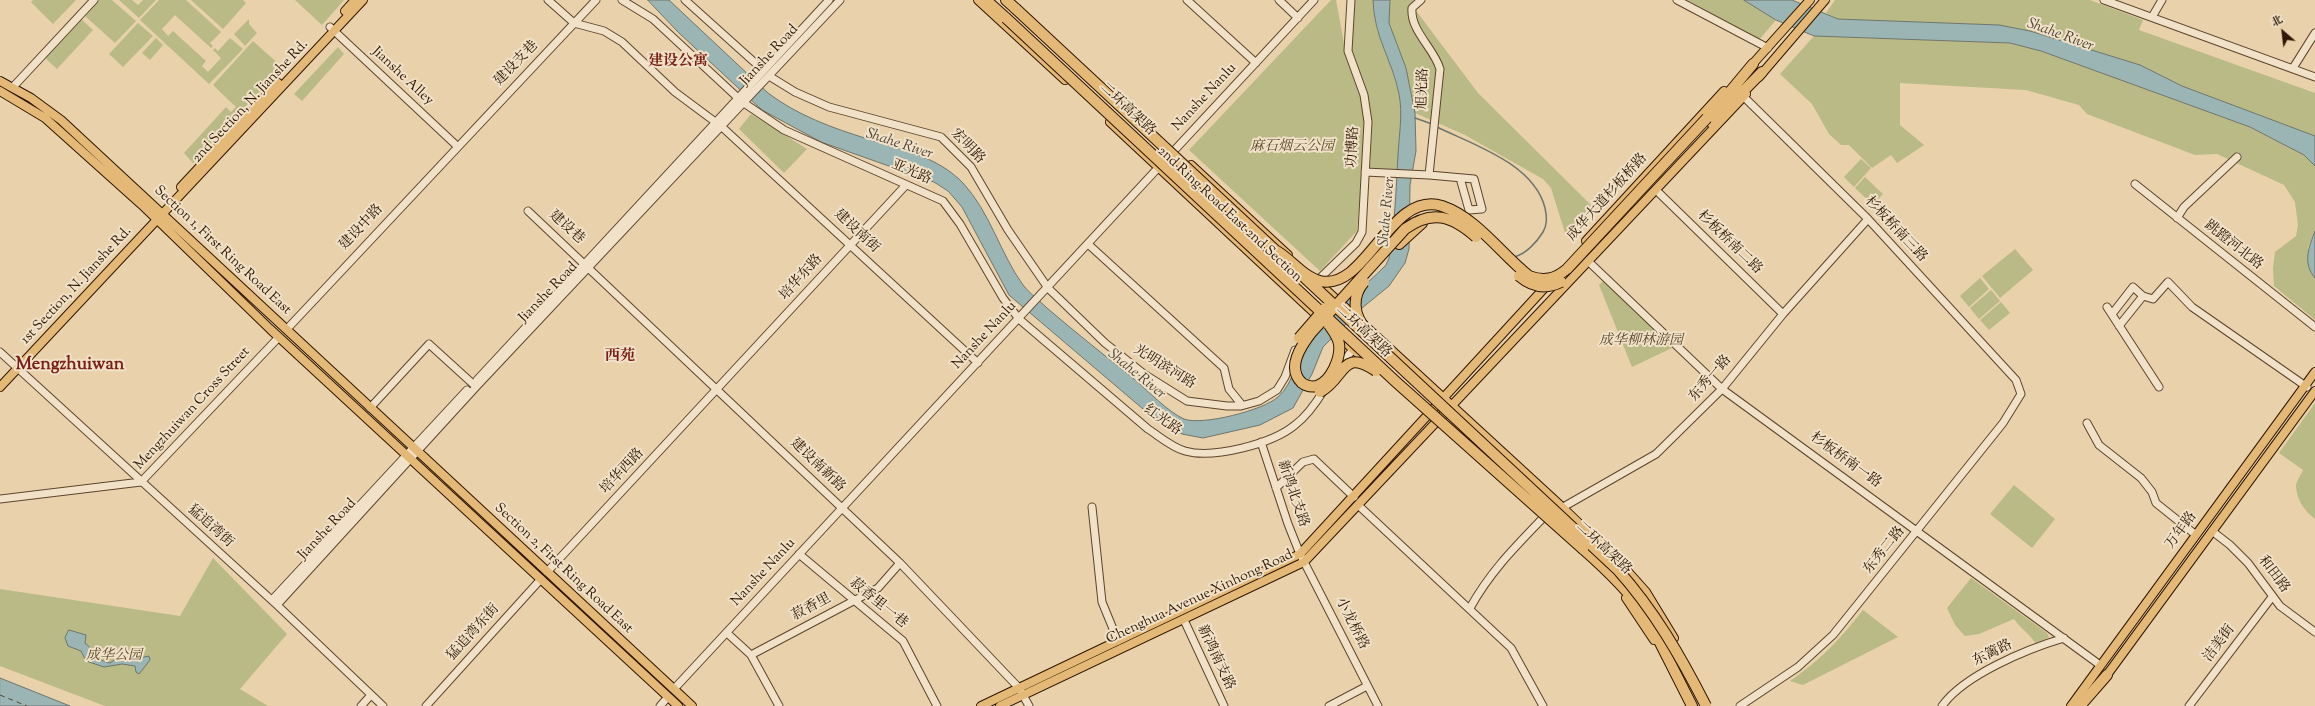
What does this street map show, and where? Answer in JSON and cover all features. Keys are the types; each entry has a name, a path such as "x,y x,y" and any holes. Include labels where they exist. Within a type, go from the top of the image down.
{"highway":[{"name":"二环高架路","path":"986,0 1395,381 1623,586 1647,617 1692,706"},
{"name":"二环高架路","path":"1006,0 1622,574 1650,608 1679,654 1706,706"},
{"path":"1710,121 1753,64"},
{"path":"1312,303 1322,318 1326,322 1330,326 1337,337 1339,352 1327,379 1317,386 1311,387 1300,380 1295,366 1299,352 1316,327 1322,322 1327,316 1332,310 1368,269 1413,222 1432,216 1466,219 1529,276 1541,280 1556,277 1567,269 1710,121 1762,72"},
{"path":"1275,250 1288,257 1313,279 1332,281 1345,276 1409,211 1430,204 1442,206 1454,217"},
{"path":"1395,381 1364,362 1356,362 1345,366 1335,381 1325,389 1313,394 1305,392 1294,383 1290,376 1289,360 1295,344 1311,322 1408,219 1424,211 1432,209 1454,217"},
{"path":"1384,352 1363,327 1357,314 1356,298 1359,288 1416,227 1429,220 1454,217"},
{"path":"2080,706 2107,675"}],"main road":[{"name":"2nd Section, N. Jianshe Rd.","path":"332,29 355,0"},
{"name":"2nd Section, N. Jianshe Rd.","path":"158,215 332,29 363,0"},
{"name":"2nd Ring Road East 2nd Section","path":"978,0 1319,318 1609,579 1631,604 1658,647 1688,706"},
{"name":"2nd Ring Road East 2nd Section","path":"1013,0 1442,398 1562,507 1621,564 1646,592 1674,639 1710,706"},
{"name":"成华大道杉板桥路","path":"1427,416 1442,398 1543,291 1636,186 1731,84 1768,48 1810,0"},
{"name":"成华大道杉板桥路","path":"1452,407 1744,97 1762,72 1823,2"},
{"name":"Section 1, First Ring Road East","path":"0,81 13,87 62,120 279,337 408,457"},
{"name":"Section 1, First Ring Road East","path":"0,91 46,118 136,194"},
{"name":"Section 1, First Ring Road East","path":"158,215 287,329 415,450"},
{"name":"1st Section, N. Jianshe Rd.","path":"0,387 16,367 158,215"},
{"name":"1st Section, N. Jianshe Rd.","path":"0,380 16,367"},
{"name":"万年路","path":"2071,706 2315,372"},
{"name":"万年路","path":"2086,706 2107,675 2315,391"},
{"name":"Chenghua Avenue Xinhong Road","path":"981,706 1022,691 1184,620 1304,562 1435,423 1452,407"},
{"name":"Chenghua Avenue Xinhong Road","path":"1000,706 1022,691 1118,641 1300,554 1427,416"},
{"name":"Section 2, First Ring Road East","path":"415,450 692,706"},
{"name":"Section 2, First Ring Road East","path":"408,457 678,706"}],"street":[{"path":"13,87 94,0"},
{"path":"548,0 574,23"},
{"name":"建设支巷","path":"457,146 596,0"},
{"path":"622,0 653,19 739,95"},
{"path":"685,0 763,70"},
{"name":"Jianshe Road","path":"275,602 408,457 588,266 739,95 829,0"},
{"name":"Jianshe Road","path":"415,450 473,384 722,128 840,0"},
{"path":"1187,0 1256,63"},
{"path":"1279,0 1298,18"},
{"name":"Nanshe Nanlu","path":"674,689 1314,0"},
{"name":"功博路","path":"1317,281 1356,243 1362,232 1368,122 1364,95 1348,51 1351,0"},
{"name":"旭光路","path":"1421,0 1412,8 1413,21 1437,58 1440,69 1435,132 1429,176"},
{"path":"1677,0 1768,48"},
{"path":"2104,0 2315,77"},
{"path":"2152,17 2162,0"},
{"name":"建设南街","path":"574,23 595,28 616,38 675,92 722,128 978,363"},
{"name":"Jianshe Alley","path":"332,29 457,146"},
{"path":"2293,68 2315,33"},
{"name":"宏明路","path":"769,76 795,92 829,107 941,137 971,167 1045,290"},
{"name":"杉板桥南三路","path":"1744,97 1868,219 2011,374 2019,387"},
{"name":"亚光路","path":"746,102 784,130 906,186 935,197 949,207 1003,298 1020,317"},
{"name":"建设中路","path":"287,329 457,146"},
{"path":"2177,218 2184,207 2237,157"},
{"path":"1365,172 1414,175 1460,178 1474,179 1482,209 1469,210 1460,178"},
{"name":"跳蹬河北路","path":"2135,184 2315,327"},
{"name":"培华东路","path":"718,390 906,186"},
{"name":"杉板桥南二路","path":"1657,191 1783,314"},
{"name":"建设巷","path":"528,211 588,266"},
{"name":"东秀一路","path":"1470,608 1481,588 1502,559 1542,519 1656,454 1722,388 1783,314 1868,219"},
{"path":"1088,244 1224,368 1229,389 1242,405"},
{"name":"杉板桥南一路","path":"1589,262 1722,388 1918,530 2100,665"},
{"name":"建设南新路","path":"588,266 900,563 1022,691 1029,706"},
{"path":"2159,387 2110,310 2133,287 2143,296 2153,299 2168,282 2192,307 2306,386"},
{"name":"光明滨河路","path":"1045,290 1105,343 1144,374 1187,401 1227,406 1242,405 1260,401 1277,390 1285,377 1296,347 1319,318"},
{"path":"2119,326 2143,296"},
{"name":"红光路","path":"1020,317 1148,429 1171,445 1185,451 1214,454 1261,442 1294,427 1305,416 1353,349"},
{"name":"Mengzhuiwan Cross Street","path":"0,499 141,482 279,337"},
{"path":"370,408 429,344 473,384"},
{"name":"猛追湾街","path":"0,352 141,482 275,602 383,706"},
{"name":"东秀二路","path":"1740,706 1798,667 1817,651 1918,530 2003,423 2017,404 2020,394 2019,387"},
{"name":"培华西路","path":"547,572 718,390"},
{"path":"2087,423 2099,445 2141,478 2152,492 2156,503 2196,535"},
{"name":"新鸿北支路","path":"1261,442 1300,554"},
{"path":"1276,488 1303,462 1314,459 1354,497"},
{"path":"1358,505 1470,608 1511,648 1543,706"},
{"path":"1092,507 1102,602 1118,641"},
{"name":"和田路","path":"2212,532 2230,545 2248,563 2272,597 2290,614 2315,632"},
{"name":"菽香里一巷","path":"799,554 853,601 885,624 903,641 937,706"},
{"name":"小龙桥路","path":"1300,554 1378,706"},
{"name":"菽香里","path":"751,655 884,584 900,563"},
{"name":"猛追湾东街","path":"426,706 541,579"},
{"name":"洁美街","path":"2189,706 2272,597"},
{"name":"新鸿南支路","path":"1184,620 1224,706"},
{"path":"727,633 751,655 779,706"},
{"name":"东篱路","path":"1942,706 1949,695 1988,670 2048,642 2064,638"},
{"path":"1329,706 1367,686"},
{"path":"361,706 371,695"},
{"path":"660,706 668,697"}],"green space":[{"path":"33,0 76,0 53,24 31,2"},
{"path":"99,0 112,0 136,21 115,43 85,16"},
{"path":"119,0 132,0 138,5 143,0 156,0 139,18"},
{"path":"159,0 186,0 221,32 210,43 213,46 211,48 175,15 162,29 168,36 173,31 206,61 202,66 208,72 221,58 213,50 215,48 218,51 230,38 243,49 209,84 140,20"},
{"path":"191,0 243,0 246,3 223,29"},
{"path":"295,0 344,0 322,25"},
{"name":"麻石烟云公园","path":"1331,0 1336,0 1347,60 1362,97 1366,121 1357,231 1320,271 1189,150"},
{"path":"1355,0 1373,0 1379,35 1395,79 1401,111 1399,171 1370,169 1372,124 1368,98 1352,50"},
{"path":"1390,0 1414,0 1411,4 1478,93 1594,208 1566,236 1551,188 1543,179 1465,135 1415,113 1406,68 1389,23"},
{"path":"1687,0 1744,0 1776,20 1759,40"},
{"path":"1835,0 2090,0 2143,20 2139,30 2315,93 2315,136 2182,86 2140,65 2030,31 1999,25 1838,19 1826,13"},
{"path":"81,19 93,30 57,69 45,58"},
{"path":"249,19 249,24 257,33 245,46 234,34"},
{"path":"138,23 153,36 123,67 109,54"},
{"path":"1814,36 2010,43 2041,51 2250,127 2304,155 2315,166 2315,230 2308,248 2315,278 2315,320 2274,286 2273,268 2275,252 2296,236 2298,225 2295,202 2284,185 2217,154 2195,155 2087,114 2079,105 2026,90 1900,83 1900,125 1924,145 1897,163 1891,155 1872,168 1849,145 1841,145 1829,134 1812,104 1780,74"},
{"path":"156,38 163,45 150,60 142,53"},
{"path":"253,41 282,67 193,163 184,153 226,107 231,112 236,107 213,85"},
{"path":"338,47 344,54 302,101 294,94"},
{"path":"751,114 807,149 784,173 739,129"},
{"path":"1861,159 1871,168 1854,187 1844,177"},
{"path":"1865,177 1883,194 1873,205 1855,188"},
{"path":"2015,249 2033,270 2000,298 1982,276"},
{"path":"1980,278 1989,289 1969,307 1960,296"},
{"name":"成华柳林游园","path":"1603,281 1668,342 1672,348 1632,367 1599,285"},
{"path":"1991,290 2000,301 1979,319 1970,308"},
{"path":"2001,302 2010,313 1989,330 1980,320"},
{"path":"2315,403 2315,519 2308,513 2299,500 2296,490 2296,485 2303,470 2279,453"},
{"path":"2014,485 2055,519 2032,548 1990,514"},
{"name":"成华公园","path":"213,558 287,634 240,689 268,706 105,706 0,666 0,589 180,616"},
{"path":"1971,578 2047,633 2049,637 2036,644 2014,619 1979,634 1965,636 1955,625 1947,608"},
{"path":"1863,610 1898,637 1803,685 1790,681 1812,665 1830,648"}],"water":[{"path":"648,0 669,0 768,93 791,108 815,120 841,130 918,155 942,166 953,174 963,183 981,207 1015,273 1023,285 1068,326 1133,378 1165,406 1178,416 1193,421 1218,419 1247,412 1271,402 1278,397 1288,385 1303,349 1315,332 1334,312 1386,265 1389,258 1394,220 1401,109 1396,81 1376,26 1373,0 1390,0 1389,23 1406,68 1415,113 1416,151 1410,185 1409,249 1405,263 1389,286 1362,308 1323,347 1312,374 1293,408 1260,425 1203,438 1182,434 1143,409 1009,295 962,207 948,191 934,182 821,142 762,110 679,33"},
{"path":"1744,0 1792,0 1838,19 1999,25 2030,31 2140,65 2182,86 2315,136 2315,166 2304,155 2250,127 2041,51 2010,43 1814,36 1776,20"},
{"path":"2315,231 2315,278 2309,267 2308,255"},
{"path":"69,630 86,635 85,643 89,646 96,657 104,661 110,663 120,656 134,659 149,656 150,660 139,674 136,672 135,666 122,664 104,667 86,661 81,651 68,646 65,638"},
{"path":"0,678 70,706 0,706"}],"waterway":[{"path":"1415,118 1432,124"},
{"path":"1437,127 1501,158 1529,179 1539,193 1545,208 1547,220 1545,229 1538,240 1531,247 1514,257"}],"ferry route":[{"path":"0,695 27,706"}],"district":[{"name":"建设公寓","path":"678,62"},
{"name":"西苑","path":"620,357"},
{"name":"Mengzhuiwan","path":"70,366"}],"water label":[{"name":"Shahe River","path":"2060,36"},
{"name":"Shahe River","path":"899,145"},
{"name":"Shahe River","path":"1388,212"},
{"name":"Shahe River","path":"1136,375"}]}
